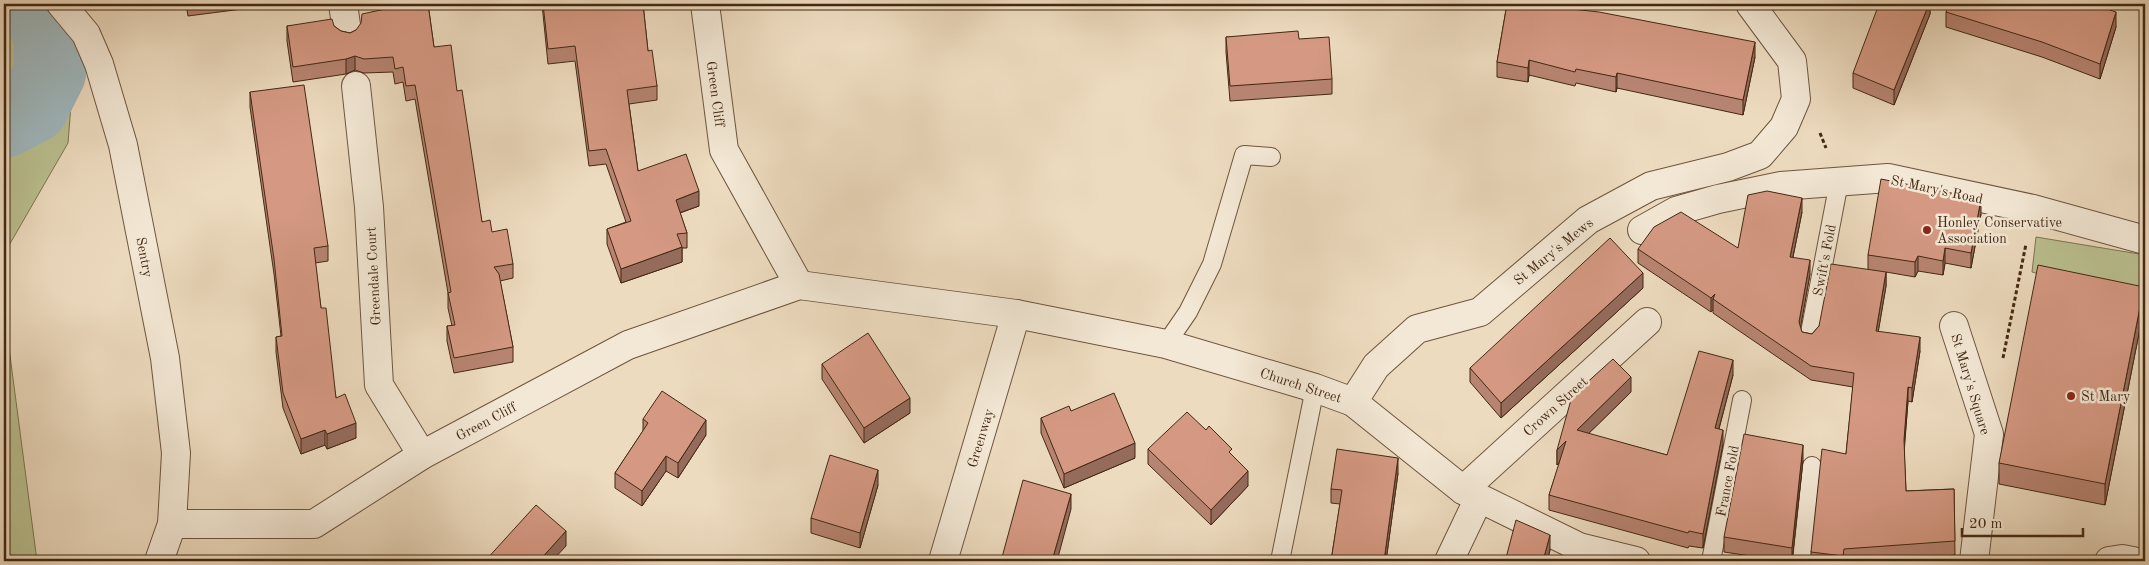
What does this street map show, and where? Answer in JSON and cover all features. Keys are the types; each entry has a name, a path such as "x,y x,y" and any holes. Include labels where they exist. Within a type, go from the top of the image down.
{"street":[{"name":"Sentry","path":"61,4 86,34 99,64 123,145 165,358 176,454 172,524 159,561"},
{"path":"344,4 348,32"},
{"name":"Green Cliff","path":"705,4 724,150 799,285"},
{"name":"St Mary's Mews","path":"1353,402 1376,366 1417,329 1480,312 1588,220 1651,186 1728,167 1760,155 1784,127 1796,99 1792,61 1750,4"},
{"name":"Greendale Court","path":"356,86 369,207 380,385 422,456"},
{"name":"St Mary's Road","path":"1642,230 1676,211 1718,199 1781,186 1888,178 2032,209 2145,240"},
{"name":"Green Cliff","path":"172,524 314,524 422,456 628,345 799,285 1016,314"},
{"name":"Church Street","path":"1016,314 1166,344 1314,388 1353,402 1471,494 1579,547 1636,561"},
{"name":"Greenway","path":"943,561 1016,314"},
{"name":"Crown Street","path":"1471,494 1647,322"},
{"name":"St Mary's Square","path":"1954,326 1989,434 1974,561"},
{"path":"1449,561 1471,494"},
{"path":"2109,561 2122,559 2134,561"}],"lane":[{"path":"1166,344 1188,312 1212,264 1244,155 1271,157"},
{"name":"Swift's Fold","path":"1809,338 1839,182"},
{"path":"1280,561 1314,388"},
{"name":"France Fold","path":"1712,561 1742,400"},
{"path":"1802,561 1812,466"}],"path":[{"path":"2017,289 2032,209"}],"green space":[{"path":"4,4 79,4 68,143 4,254"},
{"path":"2036,237 2145,255 2145,302 2032,272"},
{"path":"4,310 37,561 4,561"}],"building":[{"path":"389,4 428,4 434,47 451,45 457,91 462,90 482,222 490,220 492,232 507,229 513,264 494,267 499,274 513,347 454,358 447,326 455,325 448,293 451,292 415,85 406,86 403,67 395,69 393,57 364,59 355,56 293,67 287,26 332,19 334,26 341,31 350,33 356,30 361,23 362,14 390,8"},
{"path":"543,4 643,4 648,51 652,50 657,86 627,90 638,171 686,154 699,191 676,200 687,233 677,234 682,247 621,269 607,229 631,221 606,149 589,151 575,46 548,49"},
{"path":"1507,4 1527,4 1599,12 1755,42 1743,100 1617,73 1616,77 1576,69 1575,72 1529,60 1528,68 1497,62"},
{"path":"1879,4 1929,4 1894,90 1853,73"},
{"path":"1949,4 2106,4 2104,8 2116,12 2100,64 2042,42 1946,12"},
{"path":"1298,31 1299,39 1329,37 1332,79 1230,86 1226,37"},
{"path":"304,85 328,246 314,248 321,308 326,308 336,398 345,394 356,423 327,434 325,430 301,439 283,393 276,337 282,336 274,259 250,92"},
{"name":"Honley Conservative Association","path":"1881,179 1981,199 1971,253 1945,248 1943,261 1918,256 1915,262 1868,255"},
{"path":"1767,191 1802,198 1790,257 1810,260 1799,322 1802,332 1812,334 1819,326 1831,264 1886,272 1876,331 1920,337 1912,388 1908,387 1904,440 1906,491 1954,489 1955,541 1844,549 1843,556 1811,552 1822,449 1846,454 1854,373 1811,366 1713,299 1715,294 1711,298 1638,249 1654,227 1681,212 1738,248 1748,195"},
{"path":"1610,238 1643,273 1501,403 1470,368"},
{"name":"St Mary","path":"2038,265 2144,287 2105,484 1999,463"},
{"path":"868,333 910,398 864,428 822,364"},
{"path":"1699,351 1733,360 1715,428 1723,430 1703,534 1689,531 1688,533 1549,495 1566,441 1557,450 1572,396 1613,359 1631,377 1577,430 1667,455"},
{"path":"662,391 706,420 678,463 666,456 642,491 615,473 648,423 643,419"},
{"path":"1114,393 1135,443 1064,474 1041,418 1069,406 1071,411"},
{"path":"1187,412 1206,430 1209,426 1232,449 1229,452 1248,471 1211,510 1148,449"},
{"path":"1744,434 1803,445 1792,548 1724,537"},
{"path":"1337,449 1398,458 1384,561 1331,561 1342,490 1331,489"},
{"path":"830,455 878,470 860,533 811,518"},
{"path":"1023,480 1071,494 1052,561 1001,561"},
{"path":"536,505 566,531 539,561 485,561"},
{"path":"1516,520 1550,535 1543,561 1517,561 1506,558"}],"waterway":[{"path":"4,122 33,107 50,73 50,41 38,4"}],"place":[{"name":"Honley Conservative Association","path":"1927,230"},
{"name":"St Mary","path":"2071,396"}]}
